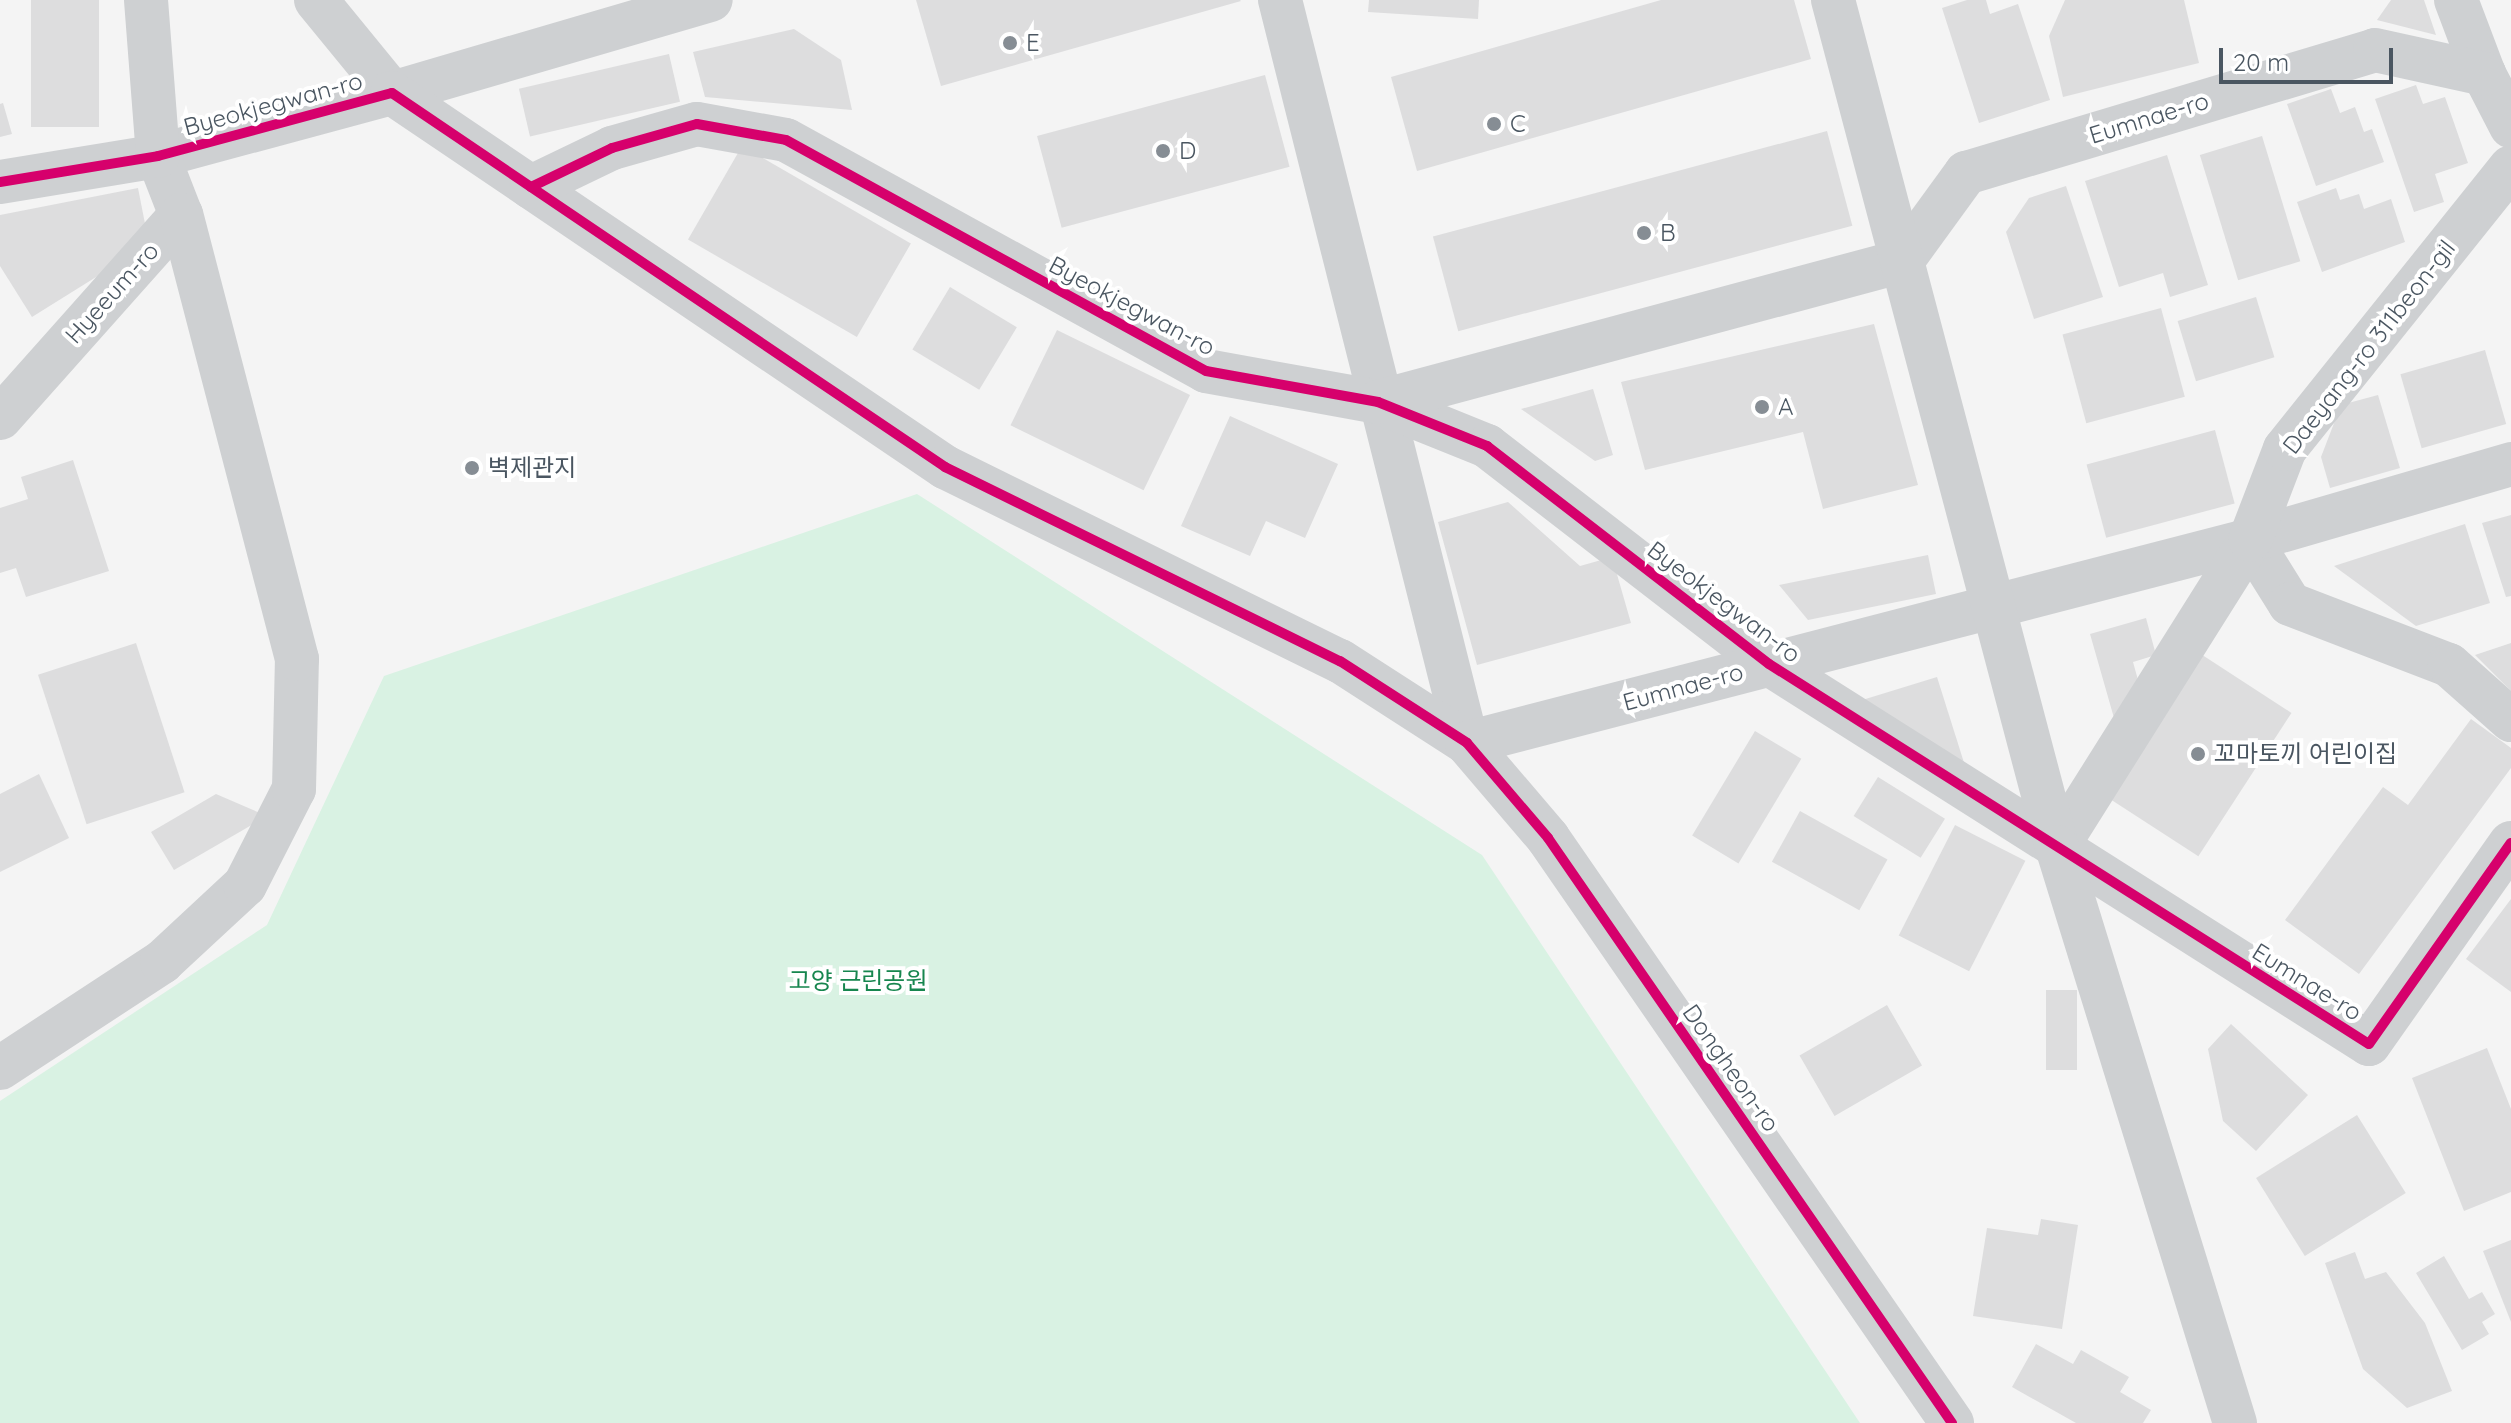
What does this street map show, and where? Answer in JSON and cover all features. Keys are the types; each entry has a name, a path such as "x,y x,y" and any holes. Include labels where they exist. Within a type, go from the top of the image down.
{"street":[{"path":"0,1068 162,962 245,885 294,789 297,659 181,215 158,156 146,0"},
{"name":"Byeokjegwan-ro","path":"316,0 392,93 945,467 1340,661 1467,743"},
{"name":"Byeokjegwan-ro","path":"0,182 158,156 392,93 711,0"},
{"path":"1280,0 1378,402 1467,743"},
{"path":"1833,0 2057,847 2235,1423"},
{"path":"2456,0 2484,74 2511,126"},
{"name":"Eumnae-ro","path":"1902,261 1966,173 2375,50 2484,74"},
{"name":"Byeokjegwan-ro","path":"531,187 612,148 697,124 786,140 1206,371 1378,402 1487,446 1769,664 2057,847"},
{"name":"Daeyang-ro 311beon-gil","path":"2057,847 2250,540 2285,449 2511,167"},
{"name":"Hyeeum-ro","path":"0,418 181,215"},
{"path":"1378,402 1902,261"},
{"name":"Eumnae-ro","path":"1467,743 2250,540 2511,464"},
{"path":"2250,540 2290,604 2449,665 2511,720"},
{"name":"Dongheon-ro","path":"1467,743 1548,838 1952,1423"},
{"name":"Eumnae-ro","path":"2057,847 2369,1044 2511,843"}],"green space":[{"name":"고양 근린공원","path":"917,494 1482,855 1860,1423 0,1423 0,1101 267,925 384,676"}],"building":[{"path":"31,0 99,0 99,127 31,127"},
{"name":"E","path":"916,0 1240,0 1241,1 941,86"},
{"path":"1369,0 1479,0 1478,19 1368,12"},
{"name":"C","path":"1661,0 1794,0 1811,59 1417,171 1391,77"},
{"path":"1967,0 1986,0 1990,14 2018,4 2050,100 1979,123 1942,8"},
{"path":"2065,0 2184,0 2199,63 2063,97 2049,36"},
{"path":"2391,0 2424,0 2436,35 2377,20"},
{"path":"794,29 841,60 852,110 705,97 693,52"},
{"path":"669,54 680,102 530,136 519,89"},
{"name":"D","path":"1265,75 1290,167 1062,228 1037,136"},
{"path":"2416,85 2423,104 2445,97 2468,163 2435,174 2444,202 2414,212 2375,99"},
{"path":"2331,89 2340,113 2355,107 2364,132 2372,129 2384,162 2316,186 2287,104"},
{"path":"3,103 12,134 0,137 0,104"},
{"name":"B","path":"1827,131 1852,226 1458,331 1433,237"},
{"path":"2262,136 2300,261 2238,280 2200,155"},
{"path":"742,146 911,244 857,337 688,240"},
{"path":"2167,155 2208,285 2170,297 2163,273 2119,287 2085,181"},
{"path":"2066,186 2103,297 2034,319 2006,232 2029,198"},
{"path":"138,188 149,244 32,317 0,266 0,215"},
{"path":"2336,188 2340,200 2359,194 2364,209 2391,199 2405,242 2322,272 2297,202"},
{"path":"950,287 1017,327 979,390 912,350"},
{"path":"2256,297 2274,357 2196,381 2178,321"},
{"path":"2161,308 2185,397 2086,423 2062,334"},
{"name":"A","path":"1874,324 1918,485 1823,509 1803,432 1645,470 1621,382"},
{"path":"1057,330 1190,395 1144,490 1011,425"},
{"path":"2485,350 2506,424 2422,448 2400,374"},
{"path":"1593,389 1613,455 1595,461 1521,409"},
{"path":"2378,395 2400,468 2330,488 2321,457 2341,405"},
{"path":"1230,416 1338,464 1305,538 1266,521 1250,556 1181,526"},
{"path":"2215,430 2235,503 2106,538 2087,464"},
{"path":"73,460 109,571 26,597 16,568 0,573 0,508 28,499 21,477"},
{"path":"1508,502 1580,566 1612,557 1631,623 1477,665 1438,522"},
{"path":"2511,515 2511,596 2506,597 2482,523"},
{"path":"2465,524 2490,603 2416,626 2334,566"},
{"path":"1928,555 1936,594 1808,620 1779,585"},
{"path":"2146,618 2156,655 2133,662 2138,680 2114,718 2090,634"},
{"path":"136,643 185,792 87,824 38,675"},
{"path":"2511,643 2511,691 2475,655"},
{"name":"꼬마토끼 어린이집","path":"2190,647 2291,713 2198,856 2097,790"},
{"path":"1937,677 1966,769 1859,701"},
{"path":"2471,719 2511,748 2511,768 2359,974 2285,920 2383,787 2408,805"},
{"path":"1755,731 1801,759 1738,863 1692,836"},
{"path":"39,774 69,838 0,872 0,794"},
{"path":"1878,777 1945,819 1921,858 1854,816"},
{"path":"216,794 267,816 174,870 151,832"},
{"path":"1800,811 1887,859 1859,910 1772,862"},
{"path":"1955,825 2025,861 1969,971 1899,935"},
{"path":"2511,899 2511,992 2466,959"},
{"path":"2046,990 2077,990 2077,1070 2046,1070"},
{"path":"1887,1005 1922,1066 1835,1116 1800,1056"},
{"path":"2231,1024 2308,1095 2256,1151 2223,1121 2208,1049"},
{"path":"2487,1048 2511,1109 2511,1192 2464,1211 2412,1078"},
{"path":"2357,1115 2406,1193 2305,1256 2256,1178"},
{"path":"2041,1219 2078,1225 2062,1329 1973,1316 1987,1228 2038,1235"},
{"path":"2511,1240 2511,1322 2483,1251"},
{"path":"2355,1252 2365,1279 2386,1272 2425,1323 2452,1391 2407,1408 2363,1369 2325,1263"},
{"path":"2444,1256 2469,1299 2482,1292 2495,1314 2482,1322 2489,1334 2462,1350 2416,1273"},
{"path":"2036,1344 2073,1364 2081,1350 2129,1377 2120,1392 2151,1410 2143,1423 2076,1423 2012,1387"}],"cycle path":[{"path":"0,182 158,156 392,93 945,467 1340,661 1467,743 1548,838 1952,1423"},
{"path":"531,187 612,148 697,124 786,140 1206,371 1378,402 1487,446 1769,664 2369,1044 2511,843"}],"place":[{"name":"E","path":"1010,43"},
{"name":"C","path":"1494,124"},
{"name":"D","path":"1163,151"},
{"name":"B","path":"1644,233"},
{"name":"A","path":"1762,407"},
{"name":"벽제관지","path":"472,468"},
{"name":"꼬마토끼 어린이집","path":"2198,754"}]}
